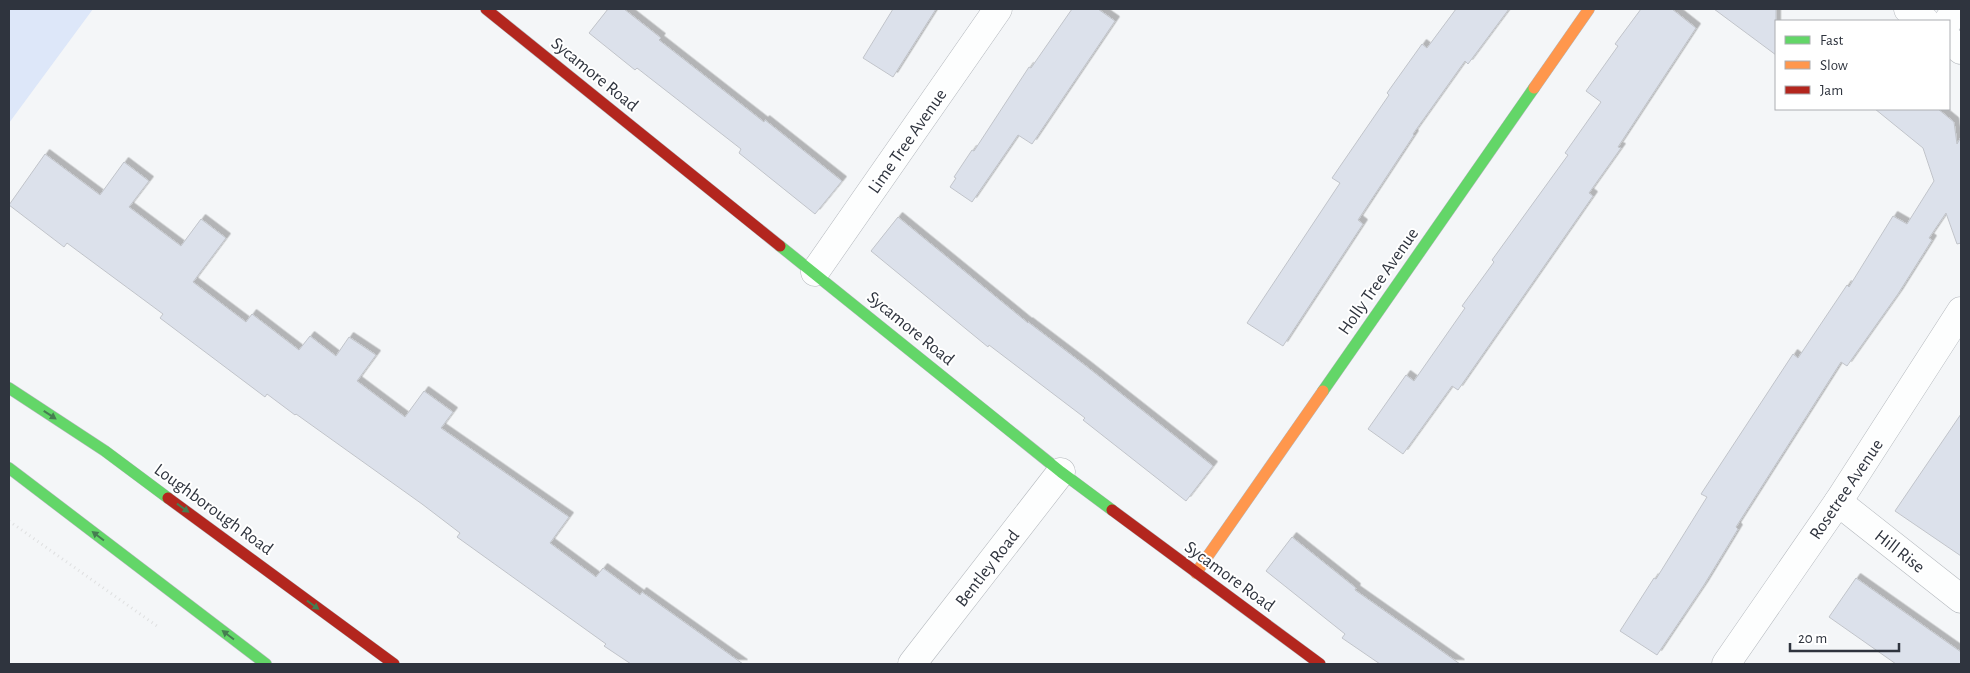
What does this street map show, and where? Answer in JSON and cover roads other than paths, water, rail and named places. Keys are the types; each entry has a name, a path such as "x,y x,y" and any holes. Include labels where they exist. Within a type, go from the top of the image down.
{"main road":[{"name":"Sycamore Road","path":"486,9 1061,472 1320,664"},
{"name":"Holly Tree Avenue","path":"1196,573 1589,9"},
{"name":"Loughborough Road","path":"9,388 105,451 394,664"},
{"path":"9,468 266,664"}],"street":[{"name":"Lime Tree Avenue","path":"815,272 998,9"},
{"path":"1908,9 1924,20"},
{"path":"1949,20 1956,9"},
{"path":"1950,41 1961,50"},
{"name":"Rosetree Avenue","path":"1726,664 1838,502 1961,311"},
{"name":"Bentley Road","path":"912,664 1061,472"},
{"name":"Hill Rise","path":"1838,502 1961,599"}]}
